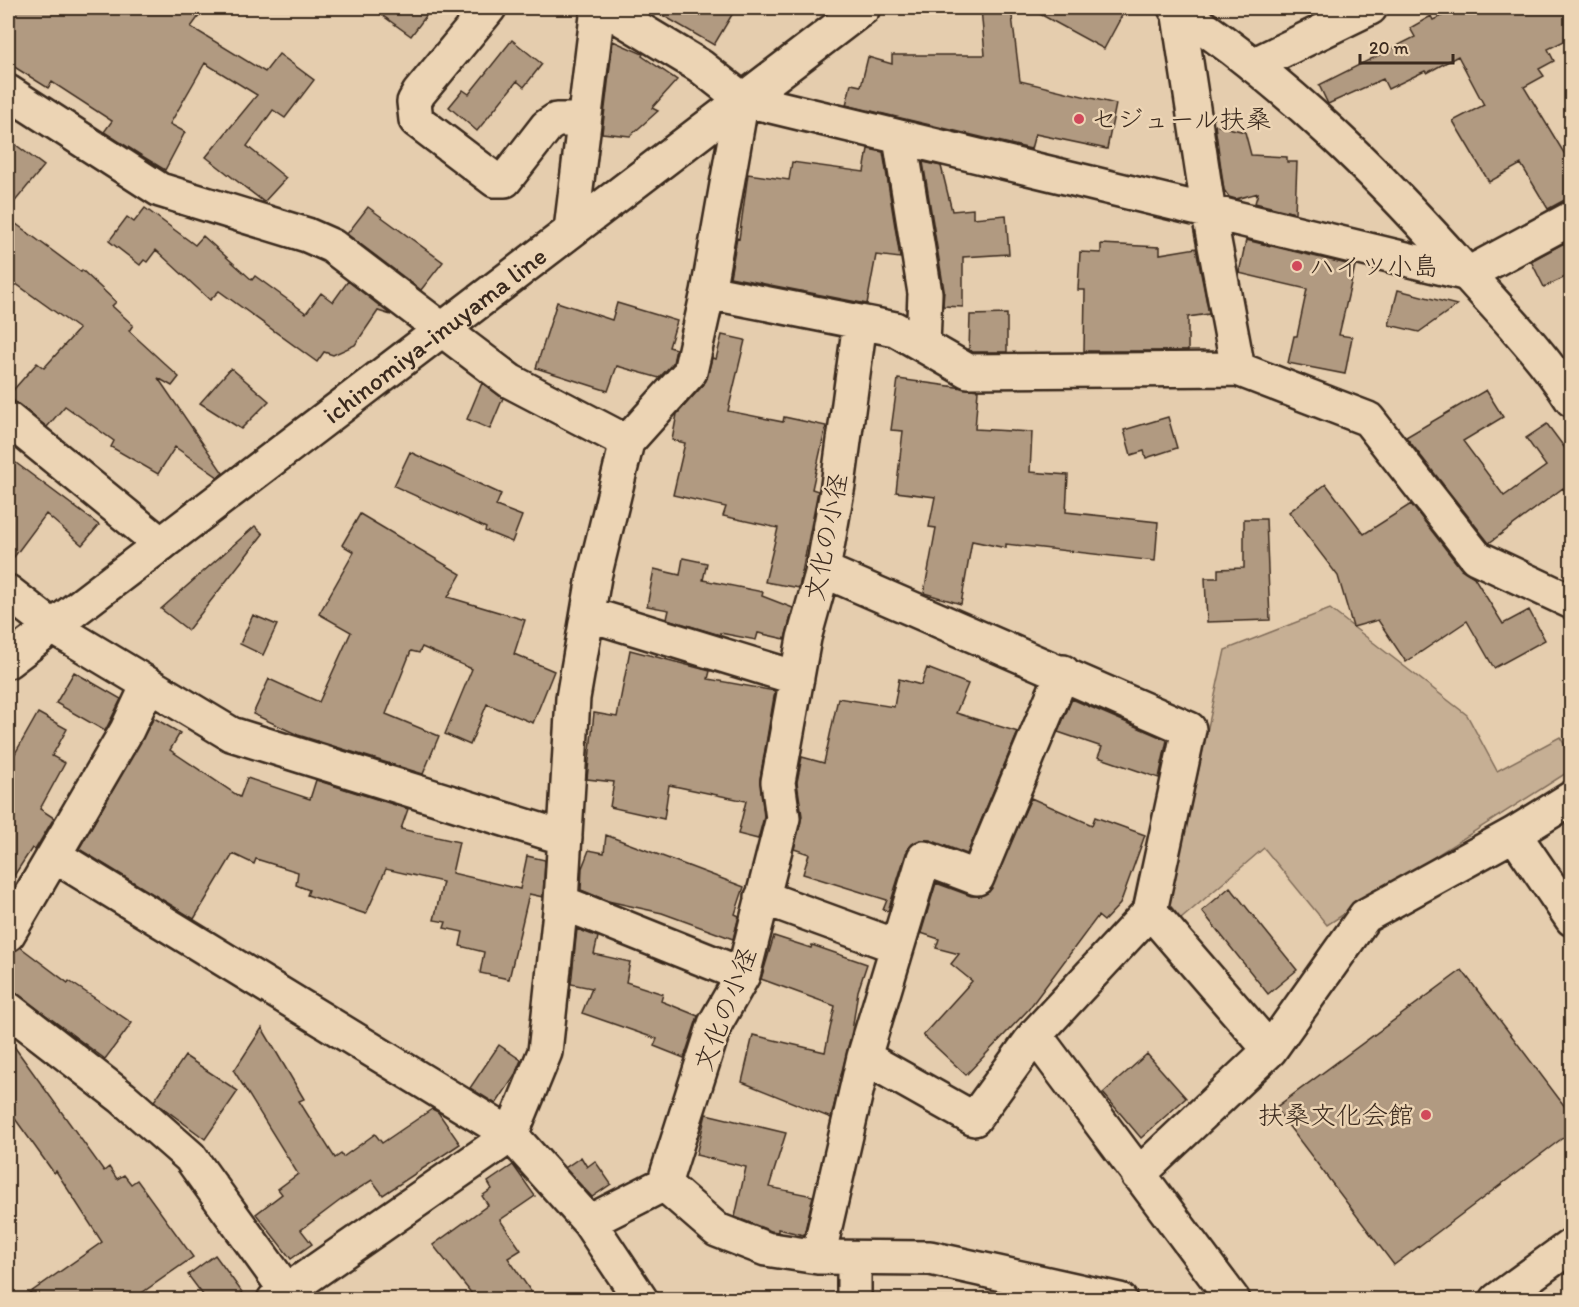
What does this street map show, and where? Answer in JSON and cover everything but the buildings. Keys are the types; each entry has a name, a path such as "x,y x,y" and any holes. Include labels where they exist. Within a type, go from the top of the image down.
{"street":[{"path":"489,8 419,93 414,102 416,120 495,180 505,180 547,126 556,120 584,120"},
{"path":"571,230 598,8"},
{"path":"604,8 700,66 742,99 1209,214 1468,274 1572,218"},
{"name":"ichinomiya-inuyama line","path":"8,661 863,8"},
{"path":"1177,8 1281,86 1402,201 1551,368 1572,400"},
{"path":"1177,8 1209,214 1238,369"},
{"path":"1253,65 1370,8"},
{"path":"8,92 160,190 307,235 332,246 510,381 627,442"},
{"path":"8,1009 123,1098 190,1157 285,1297 511,1135 545,1052 561,902 573,698 594,577 627,442 690,372 708,292 742,99"},
{"path":"900,138 925,293 923,345"},
{"path":"708,292 895,329 968,371 1238,369 1368,419 1476,557 1572,602"},
{"name":"文化の小径","path":"664,1184 715,1024 743,975 783,818 778,782 804,638 823,570 838,485 860,322"},
{"path":"8,419 161,544"},
{"path":"823,570 1063,672 1189,729 1150,911 1035,1035 974,1119 864,1057"},
{"path":"8,592 53,627 231,734 565,838"},
{"path":"588,614 797,678"},
{"path":"818,1257 864,1057 924,858 977,879 1063,672"},
{"path":"8,934 128,730 148,685"},
{"path":"1138,1176 1270,1050 1365,916 1514,834 1572,798"},
{"path":"1514,834 1572,919"},
{"path":"55,856 511,1135 589,1222 641,1299"},
{"path":"762,897 896,946"},
{"path":"561,902 743,975"},
{"path":"1150,911 1270,1050"},
{"path":"1035,1035 1138,1176 1233,1299"},
{"path":"589,1222 664,1184 717,1230 766,1249 818,1257 854,1259 930,1258 1120,1299"},
{"path":"1497,1299 1572,1245"},
{"path":"854,1259 854,1299"}],"shaded area":[{"path":"1330,609 1467,715 1497,771 1560,737 1571,755 1571,770 1327,925 1264,848 1181,919 1169,904 1225,650"}],"place":[{"name":"セジュール扶桑","path":"1079,119"},
{"name":"ハイツ小島","path":"1297,266"},
{"name":"扶桑文化会館","path":"1426,1115"}]}
